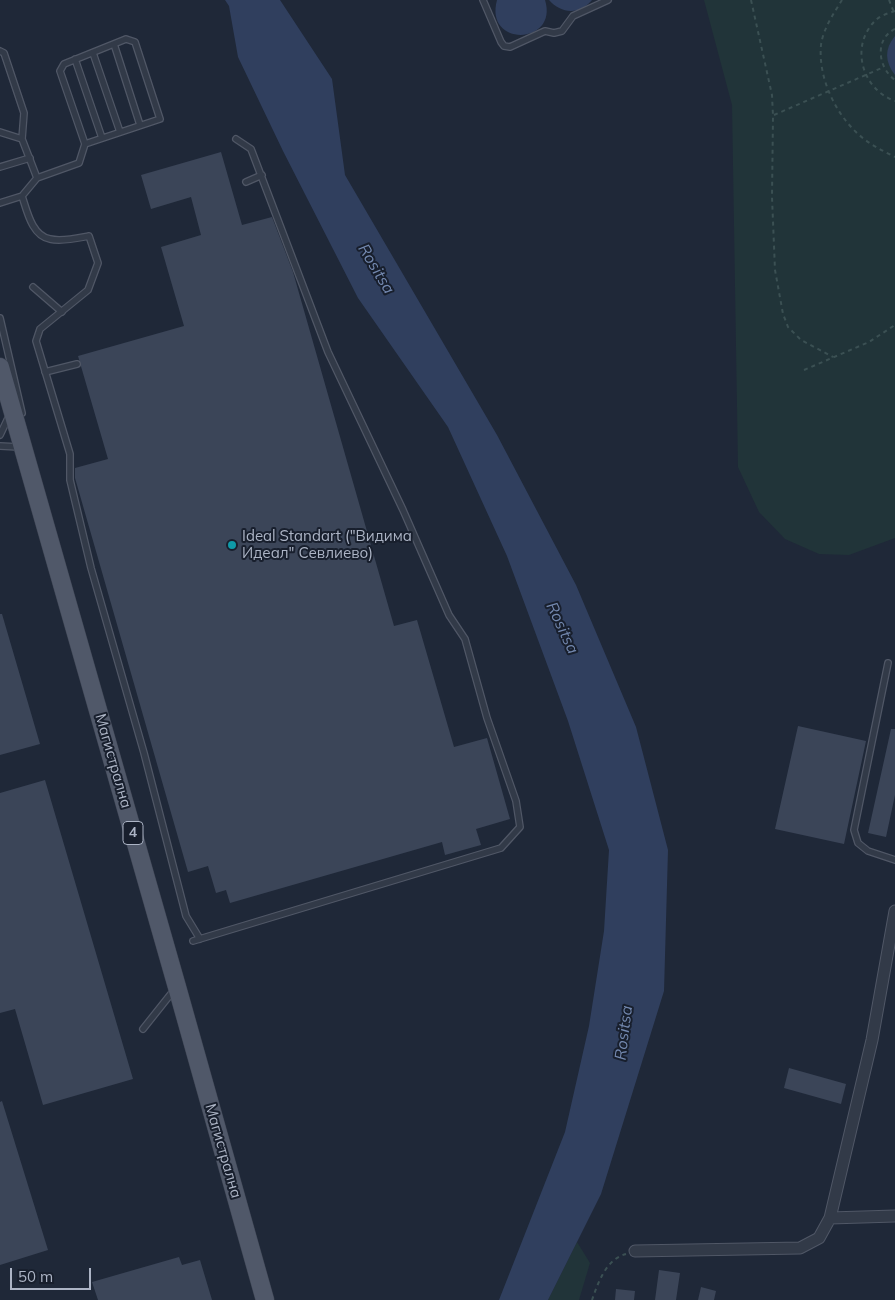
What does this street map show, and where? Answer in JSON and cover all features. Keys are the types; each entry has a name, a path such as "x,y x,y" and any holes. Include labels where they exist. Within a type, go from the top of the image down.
{"main road":[{"name":"Магистрална","path":"0,367 25,441 265,1300"}],"street":[{"path":"635,1251 800,1248 819,1238 830,1218 872,1040 895,911"},
{"path":"830,1218 895,1216"}],"lane":[{"path":"483,0 501,42 504,46 510,46 545,31 554,33 562,31 573,16 608,0"},
{"path":"0,209 2,202 22,196 37,178 79,163 85,144 60,71 64,64 126,40 135,42 160,118 85,144"},
{"path":"114,44 140,125"},
{"path":"0,51 4,53 24,113 22,138 37,178"},
{"path":"93,52 120,132"},
{"path":"75,59 102,138"},
{"path":"0,132 22,138"},
{"path":"193,941 501,848 520,827 516,801 487,718 465,638 449,615 403,510 328,352 251,149 236,139"},
{"path":"0,167 30,158"},
{"path":"246,182 262,176"},
{"path":"22,196 37,232 50,240 89,236 98,263 88,290 40,329 36,341 70,454 70,480 91,568 144,753 186,916 200,939"},
{"path":"33,287 62,312"},
{"path":"0,318 17,413 0,435"},
{"path":"45,372 77,364"},
{"path":"0,446 25,441"},
{"path":"888,664 854,830 858,843 868,851 895,860"},
{"path":"143,1029 177,986"}],"path":[{"path":"751,0 772,95 772,197 775,270 783,314 788,327 801,340 833,357"},
{"path":"842,0 830,20 821,44 822,67 829,91 840,112 856,132 877,149 895,157"},
{"path":"888,0 895,12 878,18 868,30 862,44 861,60 865,75 874,88 887,98 895,101"},
{"path":"895,29 883,40 880,51 881,62 886,71 895,80"},
{"path":"773,116 884,67"},
{"path":"804,370 869,342 895,325"},
{"path":"592,1300 600,1278 618,1256 635,1251"}],"green space":[{"path":"704,0 895,0 895,538 849,555 819,554 785,539 759,512 738,467 732,105"},
{"path":"577,1242 590,1263 579,1300 548,1300"}],"water":[{"name":"Rositsa","path":"225,0 280,0 332,79 345,175 497,435 576,585 636,727 668,850 664,991 601,1194 548,1300 499,1300 565,1132 589,1026 604,931 609,850 568,721 507,556 448,427 358,298 283,151 238,57 229,6"},
{"path":"497,0 545,0 546,15 542,26 533,32 521,35 510,33 501,27 496,16"},
{"path":"549,0 592,0 582,8 570,11 559,8"},
{"path":"895,36 895,75 889,65 887,56 891,41"}],"building":[{"name":"Ideal Standart (\"Видима Идеал\" Севлиево)","path":"221,152 242,225 272,217 293,272 394,626 417,620 454,747 487,738 510,819 476,829 481,845 445,855 442,842 230,903 226,890 216,893 208,866 188,872 75,478 75,468 108,459 78,356 184,326 161,247 201,235 191,197 151,209 141,175"},
{"path":"0,614 2,614 40,744 0,755"},
{"path":"798,726 866,741 844,844 775,829"},
{"path":"891,729 895,729 895,795 886,837 868,833"},
{"path":"45,780 133,1079 43,1105 15,1009 0,1013 0,793"},
{"path":"789,1068 846,1084 841,1104 784,1088"},
{"path":"2,1101 48,1250 0,1265 0,1102"},
{"path":"179,1257 182,1265 200,1260 212,1300 98,1300 92,1282"},
{"path":"659,1270 680,1273 676,1300 655,1300"},
{"path":"701,1287 716,1291 714,1300 698,1300"},
{"path":"616,1289 635,1291 634,1300 615,1300"}],"place":[{"name":"Ideal Standart (\"Видима Идеал\" Севлиево)","path":"232,545"}]}
